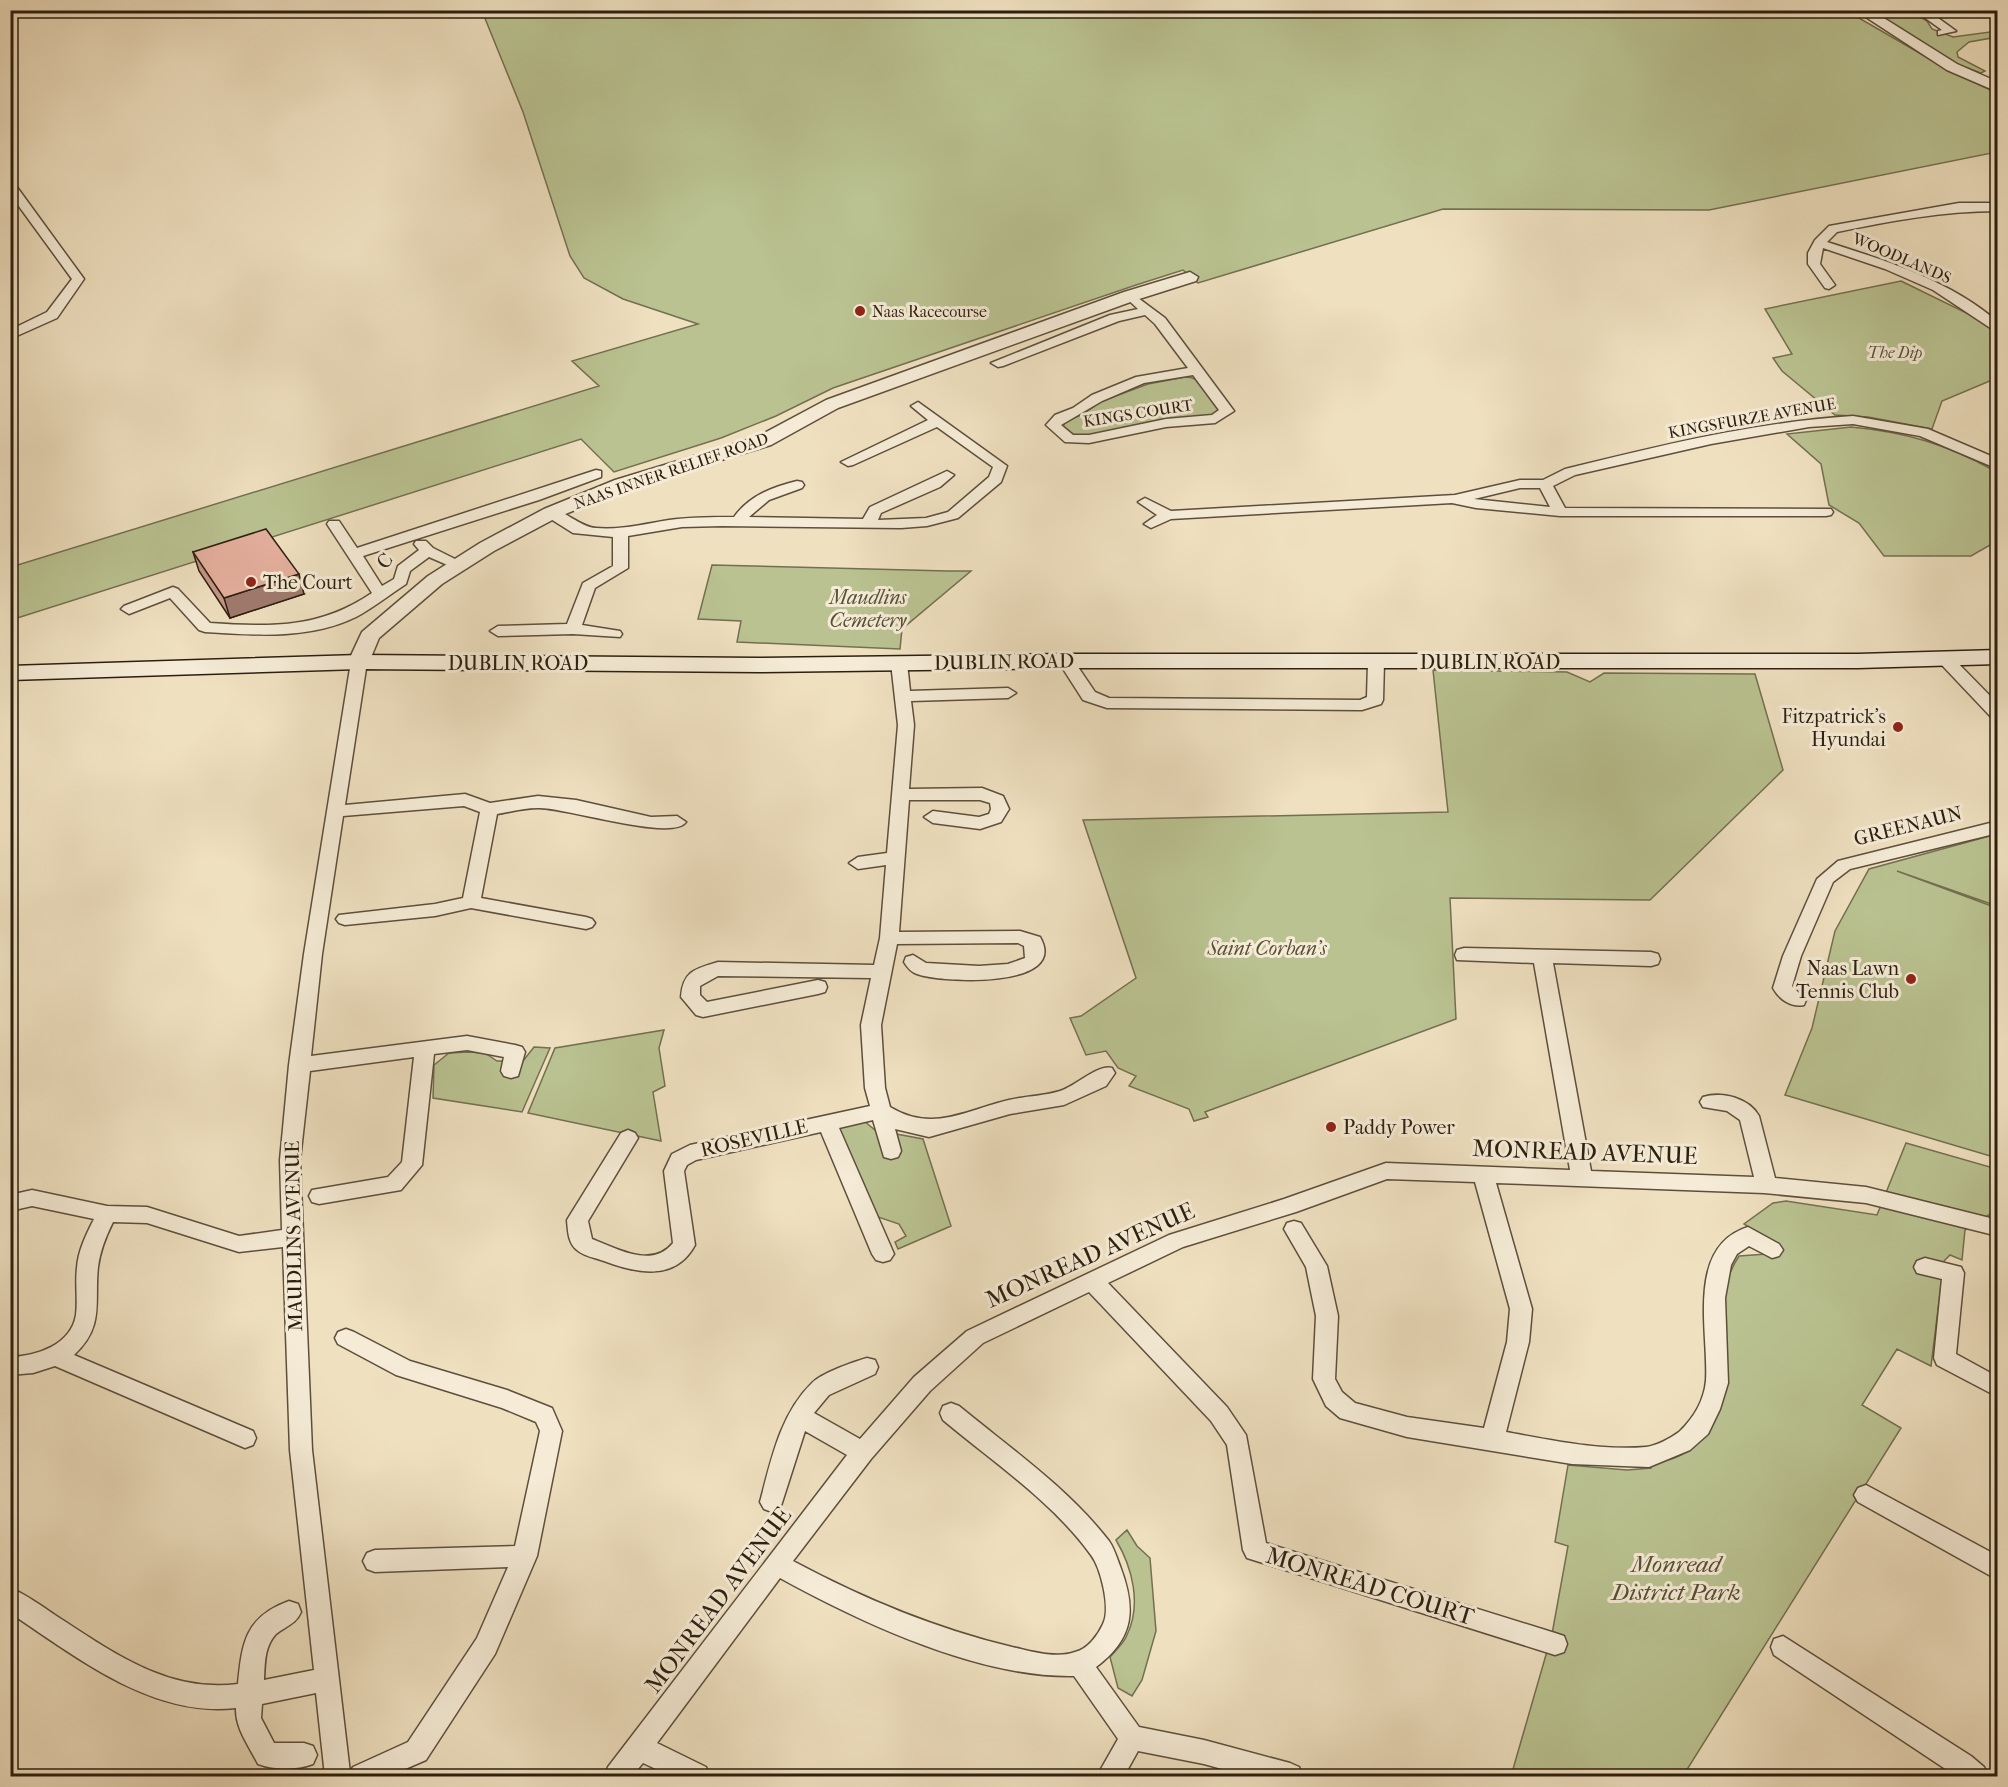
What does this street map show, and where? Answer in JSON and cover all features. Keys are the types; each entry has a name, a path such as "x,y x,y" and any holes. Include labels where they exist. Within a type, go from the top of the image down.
{"main road":[{"name":"DUBLIN ROAD","path":"10,673 360,662 1376,662 1998,657"}],"street":[{"path":"1861,10 1952,66 1998,88"},
{"path":"1919,10 1951,31 1942,33"},
{"path":"10,185 78,279 52,315 10,334"},
{"name":"WOODLANDS","path":"1998,207 1959,207 1926,211 1845,227 1833,230 1820,243 1942,291 1998,329"},
{"path":"1820,243 1814,253 1814,264 1829,285"},
{"name":"NAAS INNER RELIEF ROAD","path":"360,662 369,636 386,619 459,565 551,513 622,483 764,441 832,405 1130,296 1190,277"},
{"name":"KINGS COURT","path":"1130,296 1160,321 1197,370 1227,411 1223,416 1166,423 1089,439 1070,439 1053,425 1060,418 1078,411 1097,398 1141,380 1197,370"},
{"path":"998,363 1115,318 1146,310"},
{"path":"551,513 580,531 619,532 691,522 739,520 868,525 927,522 953,515 996,478 1000,466 918,406"},
{"name":"KINGSFURZE AVENUE","path":"1145,502 1168,514 1222,514 1452,499 1520,484 1545,484 1570,472 1711,440 1809,423 1852,420 1923,432 1946,440 1998,465"},
{"path":"848,462 884,452 938,421"},
{"path":"356,554 585,475"},
{"path":"868,525 875,510 943,483"},
{"path":"1545,484 1560,512"},
{"path":"739,520 747,507 759,499 797,485"},
{"path":"778,491 792,501"},
{"name":"KINGSFURZE AVENUE","path":"1452,499 1476,504 1560,512 1826,512"},
{"path":"1151,524 1168,514"},
{"path":"334,524 356,554 380,594"},
{"path":"573,629 588,586 620,568 622,543 619,532"},
{"path":"414,535 428,551 459,565"},
{"name":"C","path":"129,609 173,592 205,627 271,630 311,628 344,616 401,581 403,569 428,551"},
{"path":"498,631 573,629 614,634"},
{"path":"1945,659 1998,714"},
{"path":"1066,661 1089,696 1107,703 1362,705 1375,700 1376,662"},
{"name":"MAUDLINS AVENUE","path":"338,1776 301,1450 290,1160 299,1065 314,954 360,662"},
{"path":"891,1151 880,1111 871,1056 871,1025 889,939 906,725 899,663"},
{"path":"903,696 1008,693"},
{"path":"900,795 982,794 997,800 1000,809 995,818 980,823 933,817"},
{"path":"338,811 465,800 489,809 538,802 576,806 651,823 677,822"},
{"path":"471,902 489,809"},
{"name":"GREENAUN","path":"1797,1000 1782,988 1792,956 1826,879 1844,865 1998,827"},
{"path":"858,863 895,858"},
{"path":"345,919 435,910 471,902 586,923"},
{"path":"889,939 1020,937 1033,942 1035,952 1034,961 1006,972 921,969 913,962"},
{"path":"1464,955 1651,959"},
{"path":"1542,956 1582,1179"},
{"path":"818,987 703,1010 690,997 691,983 702,974 718,969 882,972"},
{"path":"299,1065 467,1043 515,1052 512,1071"},
{"path":"319,1196 394,1184 412,1166 425,1048"},
{"path":"880,1111 898,1122 929,1129 955,1124 1010,1107 1064,1098 1099,1081 1105,1073"},
{"path":"1710,1102 1732,1104 1749,1116 1766,1185"},
{"name":"ROSEVILLE","path":"627,1137 577,1220 579,1237 585,1245 633,1263 652,1264 674,1257 684,1245 674,1171 679,1160 690,1152 880,1111"},
{"name":"ROSEVILLE","path":"827,1122 883,1254"},
{"name":"MONREAD AVENUE","path":"617,1776 863,1452 922,1384 975,1337 1176,1241 1289,1206 1386,1171 1766,1185 1866,1195 1998,1228"},
{"path":"1484,1176 1521,1309 1518,1342 1493,1439"},
{"path":"10,1203 32,1198 107,1214 147,1215 239,1244 292,1237"},
{"path":"10,1366 27,1367 57,1357 79,1335 86,1321 88,1263 95,1238 107,1214"},
{"path":"1294,1229 1316,1266 1327,1316 1324,1379 1334,1399 1348,1411 1407,1427 1493,1439 1572,1454 1649,1458 1682,1443 1700,1427 1709,1409 1717,1383 1714,1298 1721,1264 1730,1248 1748,1235 1772,1250"},
{"path":"1925,1267 1953,1273 1945,1358 1998,1388"},
{"name":"MONREAD COURT","path":"1092,1281 1219,1414 1238,1442 1255,1550 1556,1644"},
{"path":"346,1338 404,1368 507,1400 544,1415 551,1431 525,1556 486,1646 417,1751 362,1776"},
{"path":"57,1357 245,1438"},
{"path":"772,1502 785,1452 799,1416 821,1388 867,1367"},
{"path":"776,1564 842,1600 956,1646 1042,1665 1080,1664 1106,1645 1118,1620 1116,1587 1102,1550 1061,1504 951,1413"},
{"path":"799,1416 863,1452"},
{"path":"1866,1495 1998,1569"},
{"path":"375,1561 525,1556"},
{"path":"10,1599 111,1663 162,1687 198,1698 249,1694 327,1679"},
{"path":"289,1612 267,1627 254,1646 248,1719 267,1755 304,1755"},
{"path":"1783,1647 1962,1765 1975,1776"},
{"path":"1080,1664 1132,1738 1204,1752 1290,1776"},
{"path":"1110,1776 1132,1738"},
{"path":"640,1748 697,1776"}],"green space":[{"name":"Naas Racecourse","path":"482,11 1847,11 1947,69 1997,93 1997,152 1709,210 1443,209 1198,283 1183,270 833,388 776,416 721,438 614,472 581,439 11,620 11,567 599,386 572,361 698,324 623,299 584,278 570,256 523,112"},
{"path":"1871,11 1911,11 1927,21 1932,29 1953,37 1997,31 1997,37 1969,42 1957,52 1958,57 1985,71 1981,73 1957,64"},
{"name":"The Dip","path":"1901,281 1985,322 1997,335 1997,378 1942,401 1932,429 1868,417 1835,415 1782,371 1773,358 1792,354 1765,309"},
{"path":"1185,377 1202,384 1222,412 1220,415 1151,423 1111,430 1091,437 1077,437 1063,427 1065,422 1083,414 1102,401 1148,384"},
{"path":"1851,427 1890,432 1925,441 1960,453 1995,471 1997,474 1997,541 1971,556 1884,556 1859,523 1829,505 1821,464 1787,434"},
{"name":"Maudlins Cemetery","path":"712,565 971,571 902,629 900,649 737,642 741,621 698,619"},
{"name":"Saint Corban's","path":"1433,670 1567,672 1590,682 1604,673 1755,674 1783,770 1650,900 1450,898 1456,1019 1205,1112 1208,1117 1194,1121 1189,1109 1129,1086 1136,1076 1118,1068 1106,1051 1086,1055 1070,1018 1081,1016 1136,978 1083,820 1448,812"},
{"name":"Naas Lawn Tennis Club","path":"1997,834 1997,906 1897,871 1997,908 1997,1158 1785,1095 1812,1028 1835,931 1869,869"},
{"path":"664,1030 659,1048 665,1086 653,1092 661,1141 528,1113 555,1048"},
{"path":"534,1047 550,1048 522,1112 433,1098 434,1065 449,1053 485,1053 497,1061 523,1061"},
{"path":"864,1121 875,1130 923,1139 951,1226 898,1249 895,1242 906,1236 899,1224 875,1216 836,1126"},
{"name":"Monread District Park","path":"1906,1143 1997,1169 1997,1217 1990,1214 1965,1230 1962,1260 1950,1255 1944,1261 1931,1366 1897,1349 1862,1405 1901,1428 1683,1776 1511,1776 1552,1634 1568,1546 1555,1542 1568,1465 1627,1470 1651,1468 1651,1463 1680,1456 1697,1443 1718,1414 1725,1391 1727,1368 1724,1301 1728,1278 1739,1256 1767,1254 1776,1245 1744,1224 1773,1203 1786,1201 1877,1215"},
{"path":"1127,1530 1137,1546 1150,1558 1156,1631 1142,1680 1132,1696 1118,1688 1110,1657 1126,1638 1134,1611 1133,1586 1127,1562 1116,1540"}],"building":[{"path":"266,529 299,574 224,598 193,552"}],"place":[{"name":"Naas Racecourse","path":"860,311"},
{"name":"The Court","path":"251,582"},
{"name":"Fitzpatrick's Hyundai","path":"1898,727"},
{"name":"Naas Lawn Tennis Club","path":"1911,979"},
{"name":"Paddy Power","path":"1331,1127"}]}
